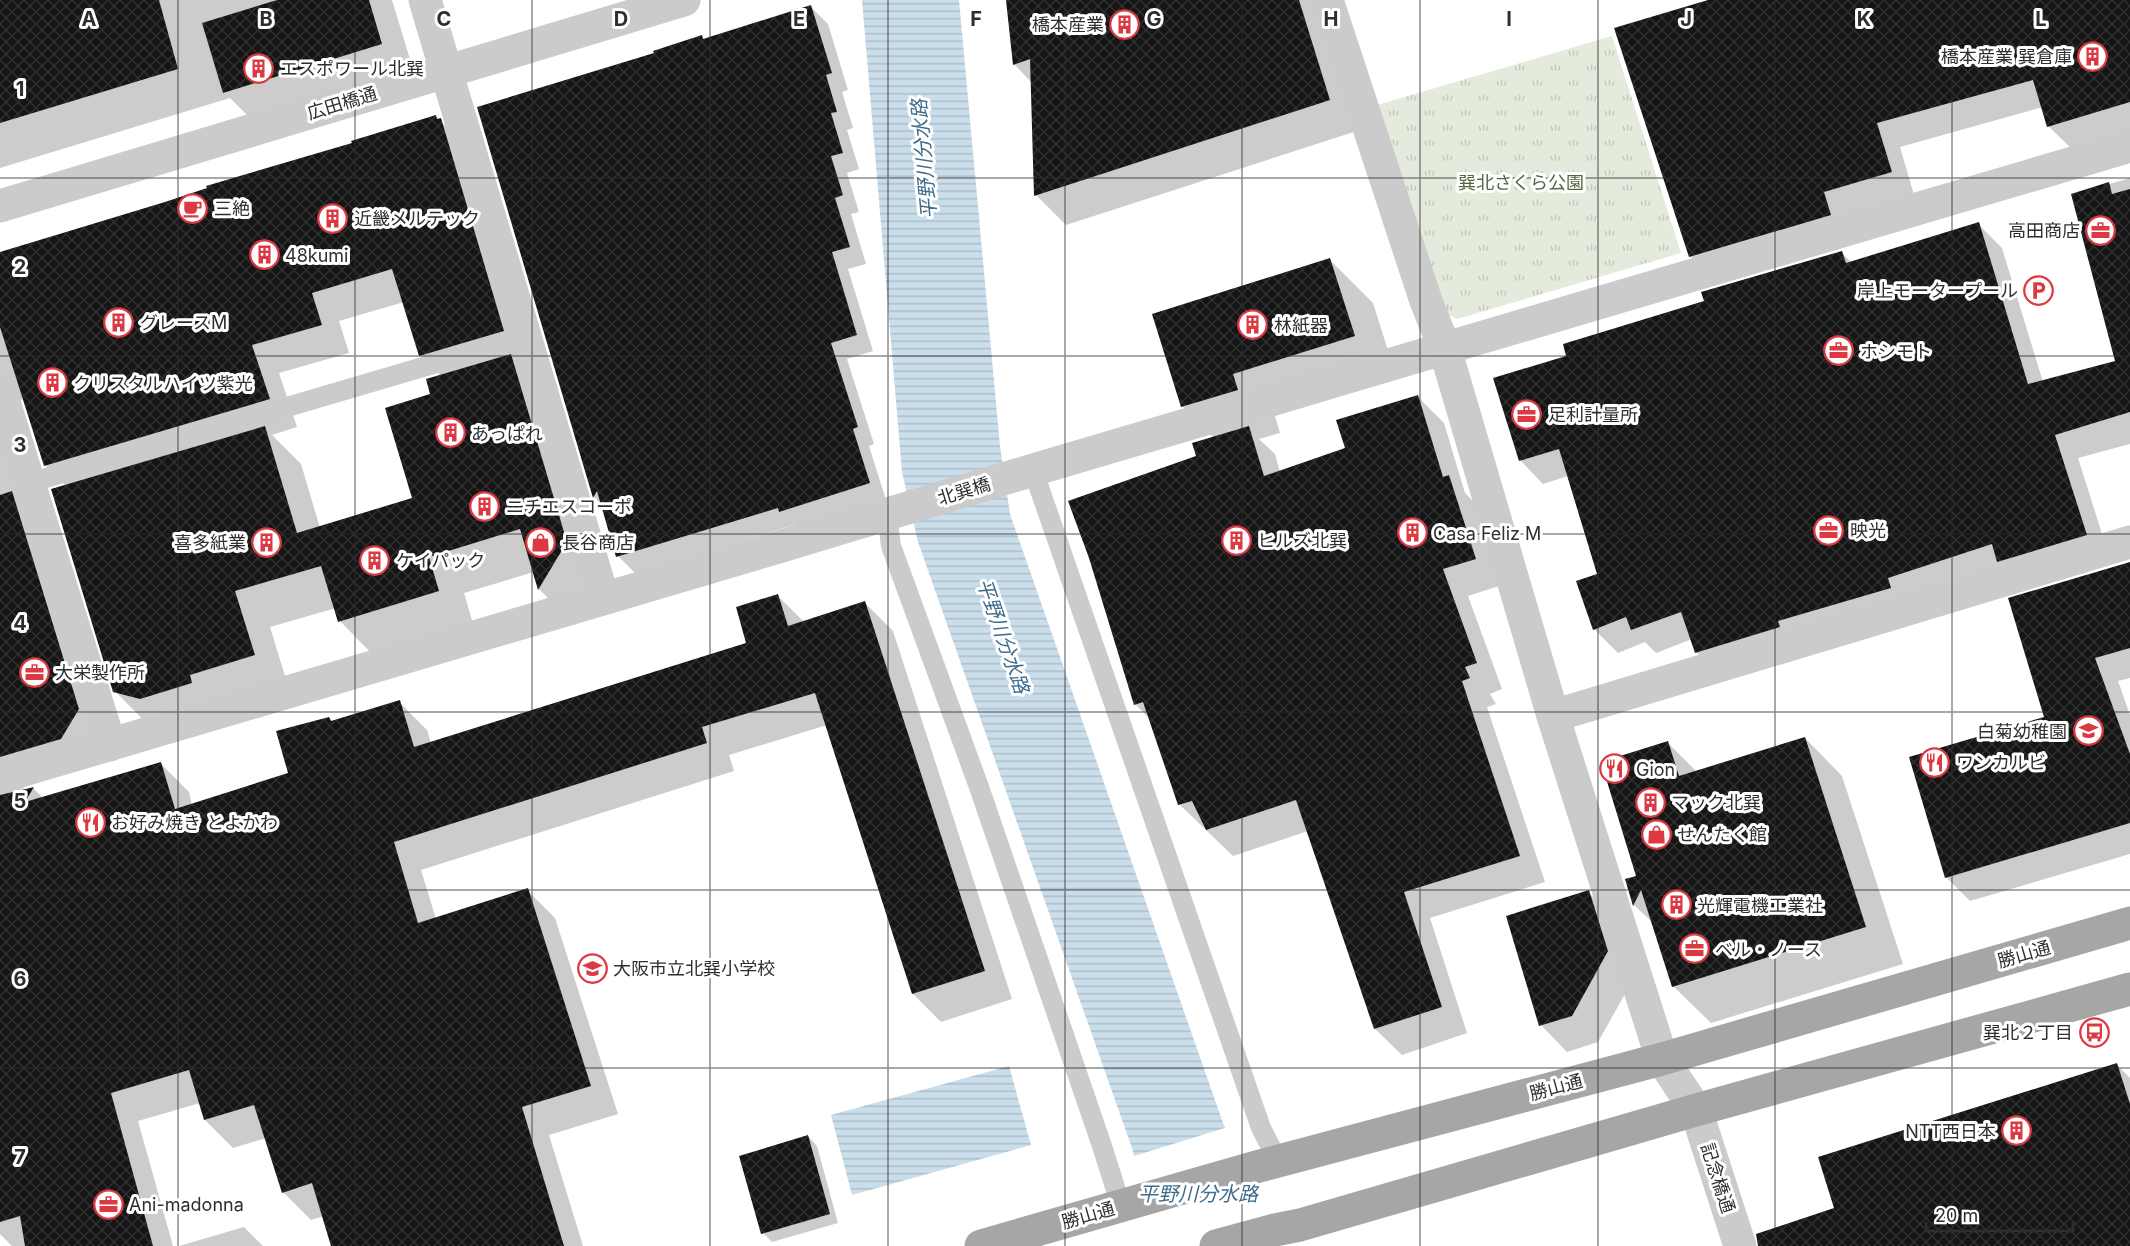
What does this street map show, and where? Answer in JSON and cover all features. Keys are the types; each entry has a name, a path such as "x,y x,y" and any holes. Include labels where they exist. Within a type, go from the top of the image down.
{"main road":[{"name":"勝山通","path":"981,1246 1267,1164 1662,1059 2130,923"},
{"path":"1216,1246 1311,1222 1696,1110 2130,989"}],"street":[{"path":"425,0 603,598"},
{"name":"広田橋通","path":"0,206 684,0"},
{"name":"記念橋通","path":"1327,0 1426,301 1445,349 1552,716 1662,1059 1696,1110 1740,1246"},
{"name":"北巽橋","path":"0,777 2130,146"},
{"path":"0,389 110,745"},
{"path":"1552,716 2130,542"}],"lane":[{"path":"29,483 525,337"},
{"path":"1031,470 1261,1128 1267,1164"},
{"path":"893,513 891,546 983,798 1102,1146 1126,1204"}],"green space":[{"name":"巽北さくら公園","path":"1612,36 1681,253 1457,319 1433,307 1374,106"}],"water":[{"name":"平野川分水路","path":"862,0 959,0 1000,446 1010,514 1223,1123 1277,1246 1158,1246 1132,1148 918,542 902,472"},
{"path":"1009,1066 1031,1145 852,1195 831,1115"}],"pier":[{"path":"1228,1127 1280,1246 1155,1246 1131,1157"}],"building":[{"path":"0,0 159,0 178,69 0,123"},
{"name":"エスポワール北巽","path":"277,0 369,0 382,44 223,93 202,23"},
{"path":"1006,0 1299,0 1330,100 1034,196 1030,59 1013,65"},
{"path":"1708,0 2130,0 2130,102 2047,127 2033,80 1877,123 1892,172 1824,192 1831,215 1689,257 1614,28"},
{"path":"811,5 832,73 826,75 837,112 831,113 843,153 831,156 843,195 835,198 850,247 832,252 857,335 831,343 858,427 853,429 870,483 779,512 778,508 616,557 597,491 593,498 477,107 654,53 653,51 702,35 703,39"},
{"path":"436,115 437,119 441,118 504,331 419,356 392,269 312,293 322,325 252,345 270,399 44,466 0,327 0,252"},
{"path":"2109,182 2112,194 2130,189 2130,412 2055,435 2087,535 1997,562 1992,544 1888,578 1891,588 1778,621 1780,627 1695,653 1681,612 1631,630 1626,617 1593,630 1576,581 1597,574 1559,449 1519,461 1493,378 1566,356 1563,344 1704,301 1701,292 1842,251 1846,263 1979,222 2028,384 2115,361 2071,194"},
{"name":"林紙器","path":"1330,258 1355,336 1233,374 1238,390 1181,407 1152,314"},
{"path":"511,354 567,542 538,590 520,529 429,557 439,591 338,622 321,566 235,591 255,655 190,675 192,683 140,699 113,692 51,489 265,426 297,533 412,498 385,408 430,394 426,379"},
{"path":"1418,395 1443,477 1449,475 1476,559 1443,569 1477,663 1465,667 1470,678 1462,681 1520,856 1404,892 1442,1007 1374,1029 1296,800 1206,830 1192,801 1178,805 1143,702 1134,705 1089,558 1068,501 1196,456 1192,443 1249,426 1264,476 1345,448 1336,420"},
{"path":"12,491 79,709 61,739 0,757 0,495"},
{"path":"2130,562 2130,648 2095,658 2130,754 2130,823 1945,878 1909,757 2044,717 2008,598"},
{"path":"778,594 788,626 865,601 985,971 912,994 815,693 702,727 707,743 394,842 418,923 528,888 591,1086 522,1107 564,1246 331,1246 312,1183 282,1193 254,1105 204,1120 189,1070 111,1093 153,1246 25,1246 20,1216 0,1222 0,795 34,787 25,802 161,762 175,809 288,773 276,731 329,717 331,721 400,700 414,747 746,643 736,607"},
{"path":"1805,737 1866,927 1672,987 1641,890 1633,906 1625,879 1636,876 1601,762 1668,741 1679,776"},
{"path":"1589,890 1608,951 1572,1016 1539,1026 1506,916"},
{"name":"NTT西日本","path":"2117,1063 2130,1104 2130,1246 1758,1246 1756,1234 1834,1208 1818,1157"},
{"path":"808,1135 830,1214 761,1234 739,1156"}],"place":[{"name":"橋本産業","path":"1125,24"},
{"name":"橋本産業 巽倉庫","path":"2093,56"},
{"name":"エスポワール北巽","path":"259,68"},
{"name":"三絶","path":"193,208"},
{"name":"近畿メルテック","path":"333,218"},
{"name":"高田商店","path":"2101,230"},
{"name":"48kumi","path":"264,255"},
{"name":"岸上モータープール","path":"2039,290"},
{"name":"グレースM","path":"119,322"},
{"name":"林紙器","path":"1253,325"},
{"name":"ホシモト","path":"1839,351"},
{"name":"クリスタルハイツ紫光","path":"52,383"},
{"name":"足利計量所","path":"1527,414"},
{"name":"あっぱれ","path":"450,433"},
{"name":"ニチエスコーポ","path":"485,506"},
{"name":"映光","path":"1829,530"},
{"name":"Casa Feliz M","path":"1412,533"},
{"name":"ヒルズ北巽","path":"1236,540"},
{"name":"喜多紙業","path":"267,542"},
{"name":"長谷商店","path":"541,542"},
{"name":"ケイパック","path":"375,560"},
{"name":"大栄製作所","path":"34,672"},
{"name":"白菊幼稚園","path":"2088,731"},
{"name":"ワンカルビ","path":"1935,762"},
{"name":"Gion","path":"1615,769"},
{"name":"マック北巽","path":"1650,802"},
{"name":"お好み焼き とよかわ","path":"90,822"},
{"name":"せんたく館","path":"1656,834"},
{"name":"光輝電機工業社","path":"1676,905"},
{"name":"ベル・ノース","path":"1694,949"},
{"name":"大阪市立北巽小学校","path":"592,968"},
{"name":"巽北２丁目","path":"2094,1032"},
{"name":"NTT西日本","path":"2017,1131"},
{"name":"Ani-madonna","path":"108,1204"}]}
